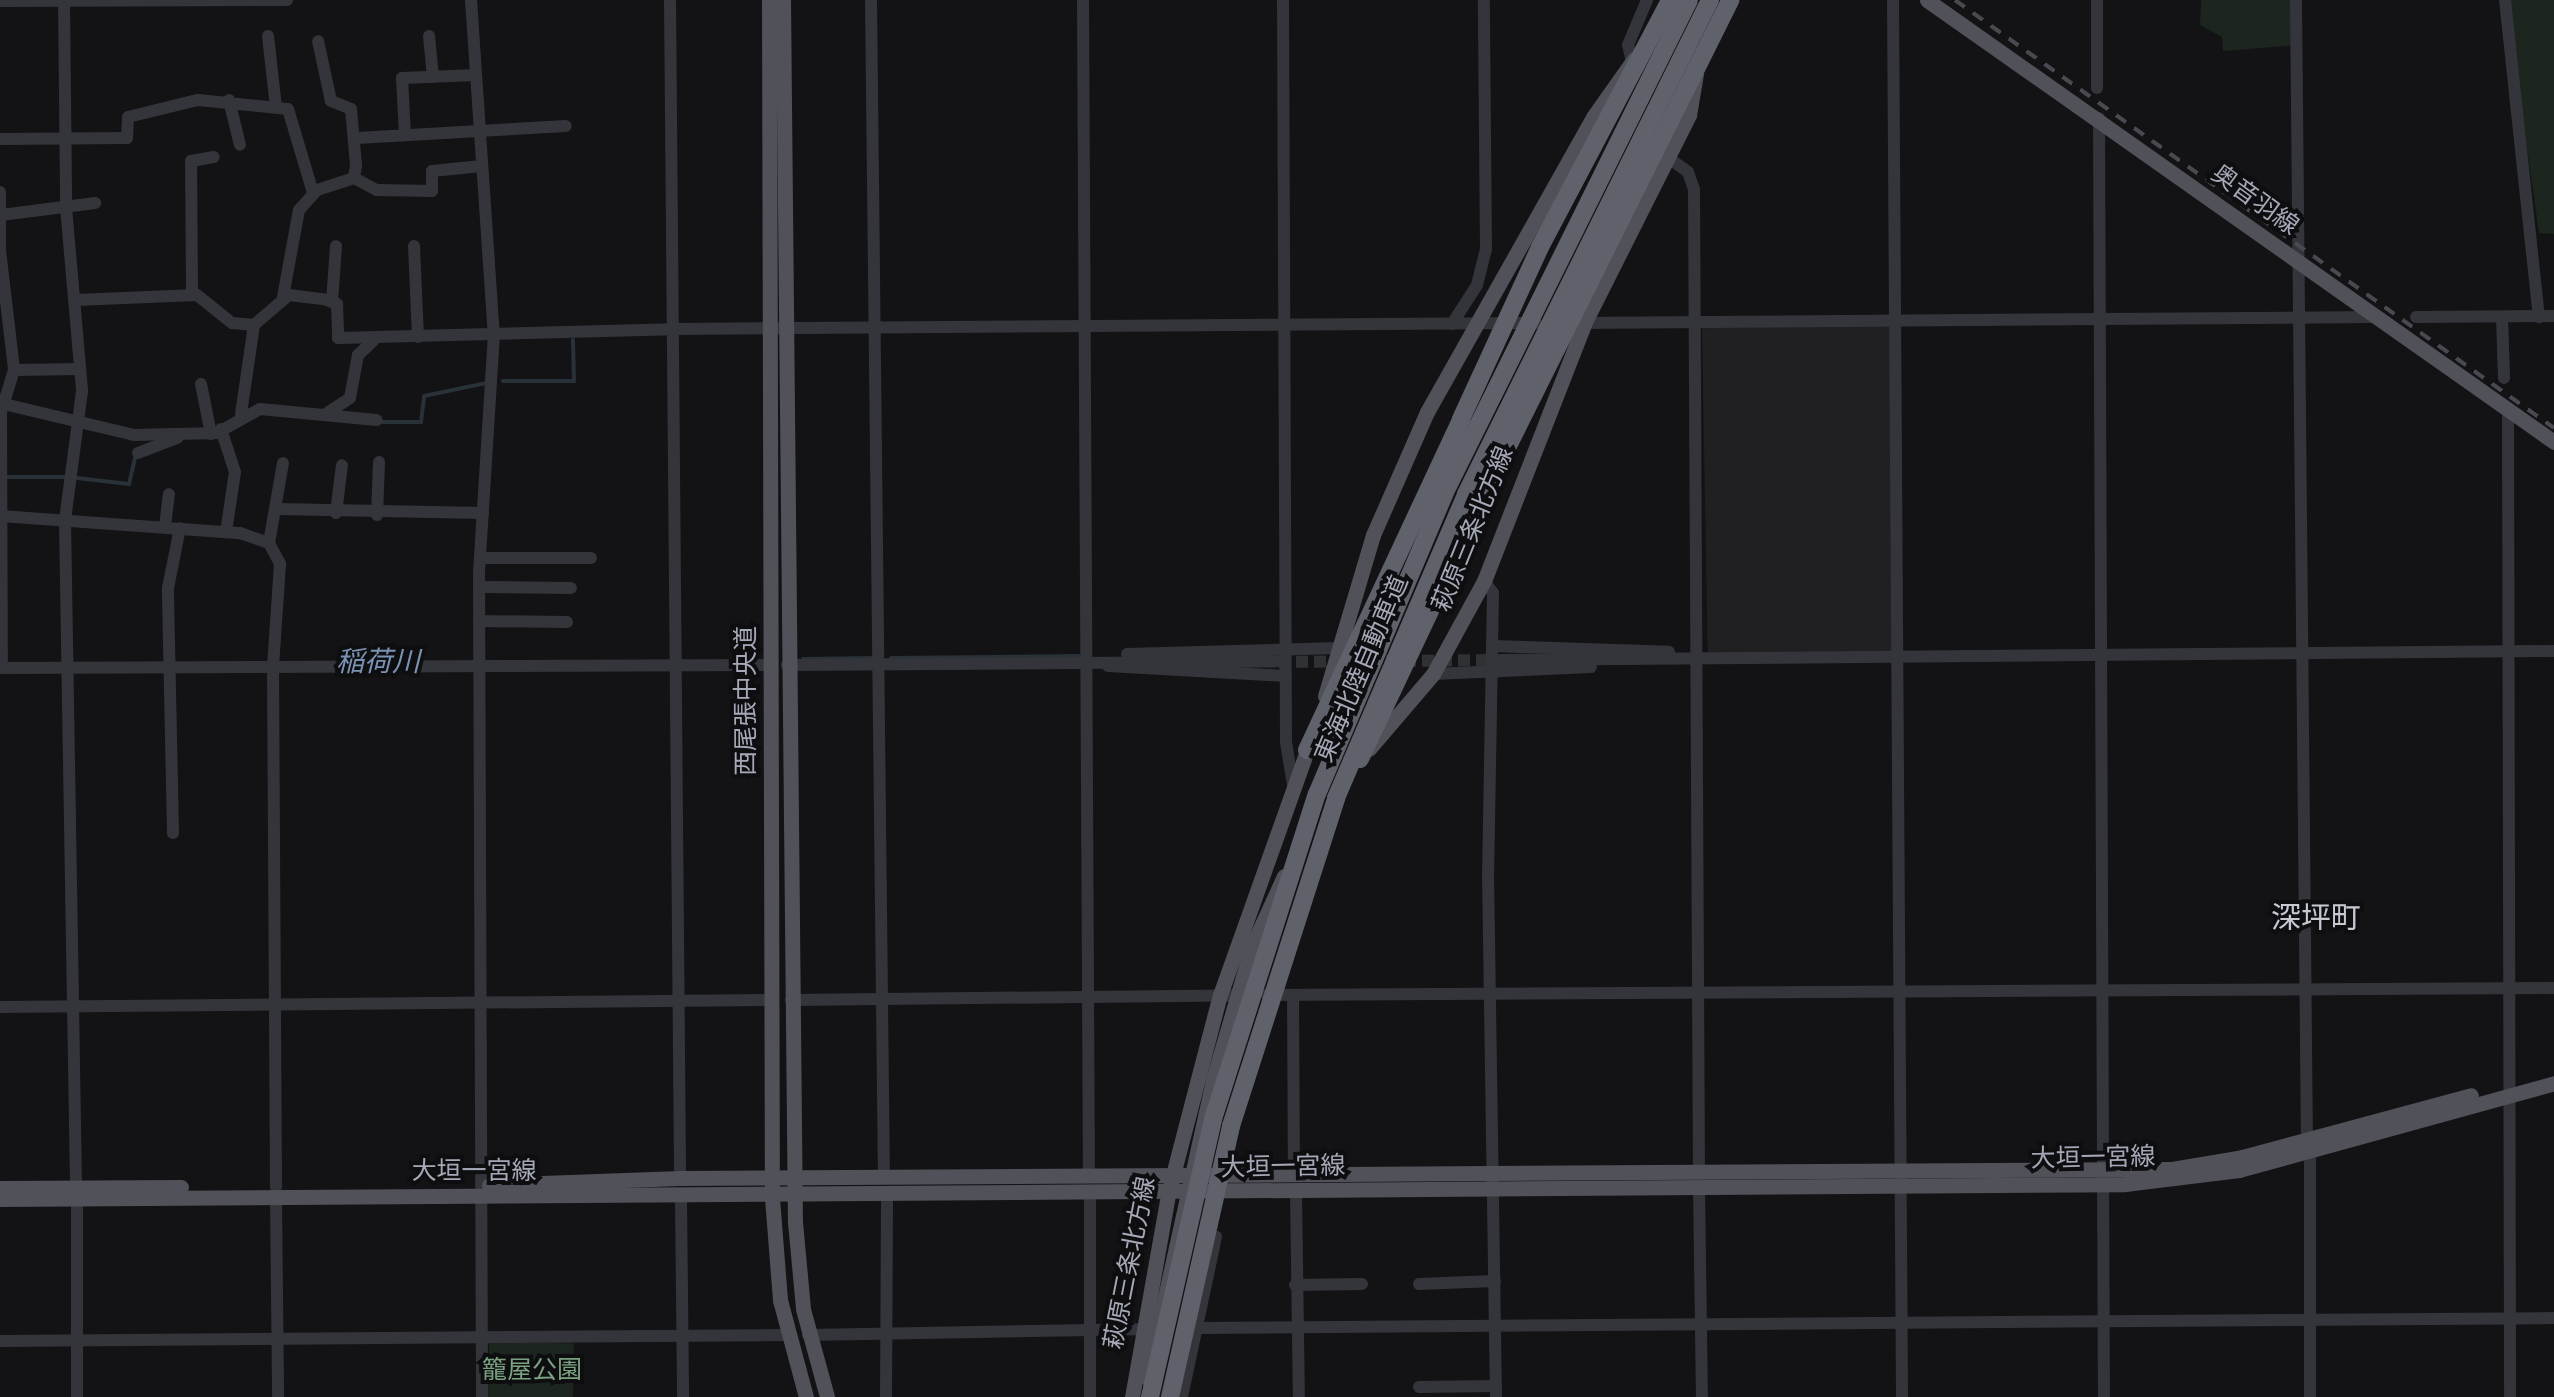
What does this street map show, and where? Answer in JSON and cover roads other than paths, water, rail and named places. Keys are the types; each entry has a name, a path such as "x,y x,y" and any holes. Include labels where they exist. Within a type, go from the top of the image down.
{"highway":[{"path":"1307,750 1540,248 1670,0"},
{"name":"東海北陸自動車道","path":"1143,1395 1213,1119 1317,794 1448,486 1690,0"},
{"name":"東海北陸自動車道","path":"1170,1397 1230,1126 1336,798 1466,494 1707,0"},
{"path":"1360,759 1510,442 1730,0"}],"main road":[{"name":"西尾張中央道","path":"769,0 779,665 794,1198 808,1335 827,1397"},
{"name":"西尾張中央道","path":"776,328 783,0"},
{"name":"萩原三条北方線","path":"1143,1395 1140,1329 1228,995 1293,786 1402,464 1517,262 1593,118 1632,62 1690,0"},
{"name":"萩原三条北方線","path":"1228,995 1281,882 1360,759 1433,674 1484,580 1584,322 1694,100 1707,0"},
{"name":"奥音羽線","path":"1927,0 2554,442"},
{"name":"西尾張中央道","path":"779,665 772,1198 787,1335 806,1397"},
{"name":"大垣一宮線","path":"0,1188 76,1193 479,1190 794,1198 1296,1192 1493,1182 2104,1178 2308,1146 2509,1090 2554,1072"},
{"name":"大垣一宮線","path":"2509,1090 2554,1083"},
{"name":"大垣一宮線","path":"479,1190 680,1178 1294,1172 1493,1182"},
{"name":"大垣一宮線","path":"0,1199 76,1193"},
{"name":"萩原三条北方線","path":"1143,1395 1175,1194"}],"street":[{"path":"64,0 66,207 80,369 78,426 65,517 71,669 78,1397"},
{"path":"0,1 287,0"},
{"path":"471,0 494,334 479,586 482,1397"},
{"path":"670,0 680,1178"},
{"path":"872,0 884,1177"},
{"path":"1083,0 1089,1175"},
{"path":"1283,0 1289,325 1286,676 1293,786"},
{"path":"1452,324 1485,260 1484,0"},
{"path":"1632,62 1628,45 1647,0"},
{"path":"1893,0 1902,1397"},
{"path":"2097,0 2097,88"},
{"path":"2296,0 2302,264 2301,652 2310,1397"},
{"path":"2416,317 2547,316 2505,0"},
{"path":"268,36 276,107"},
{"path":"429,36 433,77"},
{"path":"318,40 330,101 350,108 358,138 354,178"},
{"path":"405,135 402,78 476,74"},
{"path":"229,100 240,146"},
{"path":"0,139 127,138 128,117 188,102 229,100 276,107 291,113 313,193"},
{"path":"1593,118 1668,156 1688,172 1694,189 1696,992 1702,1397"},
{"path":"2098,118 2104,1397"},
{"path":"358,138 566,126"},
{"path":"192,294 191,160 214,157"},
{"path":"242,414 254,326 282,298 295,223 313,193 354,178 378,190 432,190 432,171 482,166"},
{"path":"0,192 5,340 14,370 2,403 1,668 1275,662"},
{"path":"1,215 94,203"},
{"path":"332,302 336,246"},
{"path":"414,246 418,337"},
{"path":"1485,260 1517,262"},
{"path":"75,300 192,294 232,323 254,326"},
{"path":"282,298 337,304 338,338 672,329 2376,316"},
{"path":"2502,316 2504,378"},
{"path":"326,413 350,398 358,355 380,338"},
{"path":"14,370 80,369"},
{"path":"200,384 236,472 226,532"},
{"path":"2,403 78,426 182,435 216,431 242,414 282,408 376,420"},
{"path":"2508,409 2505,651 2510,1397"},
{"path":"138,454 182,435"},
{"path":"378,515 379,462"},
{"path":"278,1397 273,668 282,575 268,542 283,463"},
{"path":"336,513 342,465"},
{"path":"169,494 172,527 167,670 173,833"},
{"path":"277,509 378,515 483,514"},
{"path":"0,516 65,517 226,532 268,542"},
{"path":"480,558 590,558"},
{"path":"1419,1387 1496,1391 1493,593 1484,580"},
{"path":"479,586 570,588"},
{"path":"479,622 567,622"},
{"path":"1492,646 1644,647 1698,656"},
{"path":"1086,662 1146,650 1339,648"},
{"path":"1503,660 2554,651"},
{"path":"1433,674 1492,674 1698,656"},
{"path":"1086,662 1286,676"},
{"path":"791,1000 2554,988"},
{"path":"1292,994 1294,1172"},
{"path":"0,1007 772,1000"},
{"path":"1296,1192 1298,1397"},
{"path":"1090,1196 1090,1397"},
{"path":"886,1397 887,1197"},
{"path":"681,1198 683,1397"},
{"path":"1143,1395 1180,1397 1216,1237"},
{"path":"1419,1284 1495,1281"},
{"path":"1295,1285 1362,1284"},
{"path":"1196,1328 2554,1318"},
{"path":"808,1335 1140,1329"},
{"path":"0,1341 787,1335"}],"waterway":[{"path":"503,381 574,381 573,340"},
{"path":"382,422 421,422 424,396 486,383"},
{"path":"77,478 129,484 136,454"},
{"path":"6,477 66,477"},
{"name":"稲荷川","path":"891,658 1080,656"},
{"name":"稲荷川","path":"803,659 875,658"}],"tunnel":[{"path":"1278,662 1503,660"}],"railway":[{"path":"1955,0 2554,428"}],"district":[{"name":"深坪町","path":"2316,918"}],"park label":[{"name":"籠屋公園","path":"532,1370"}]}
